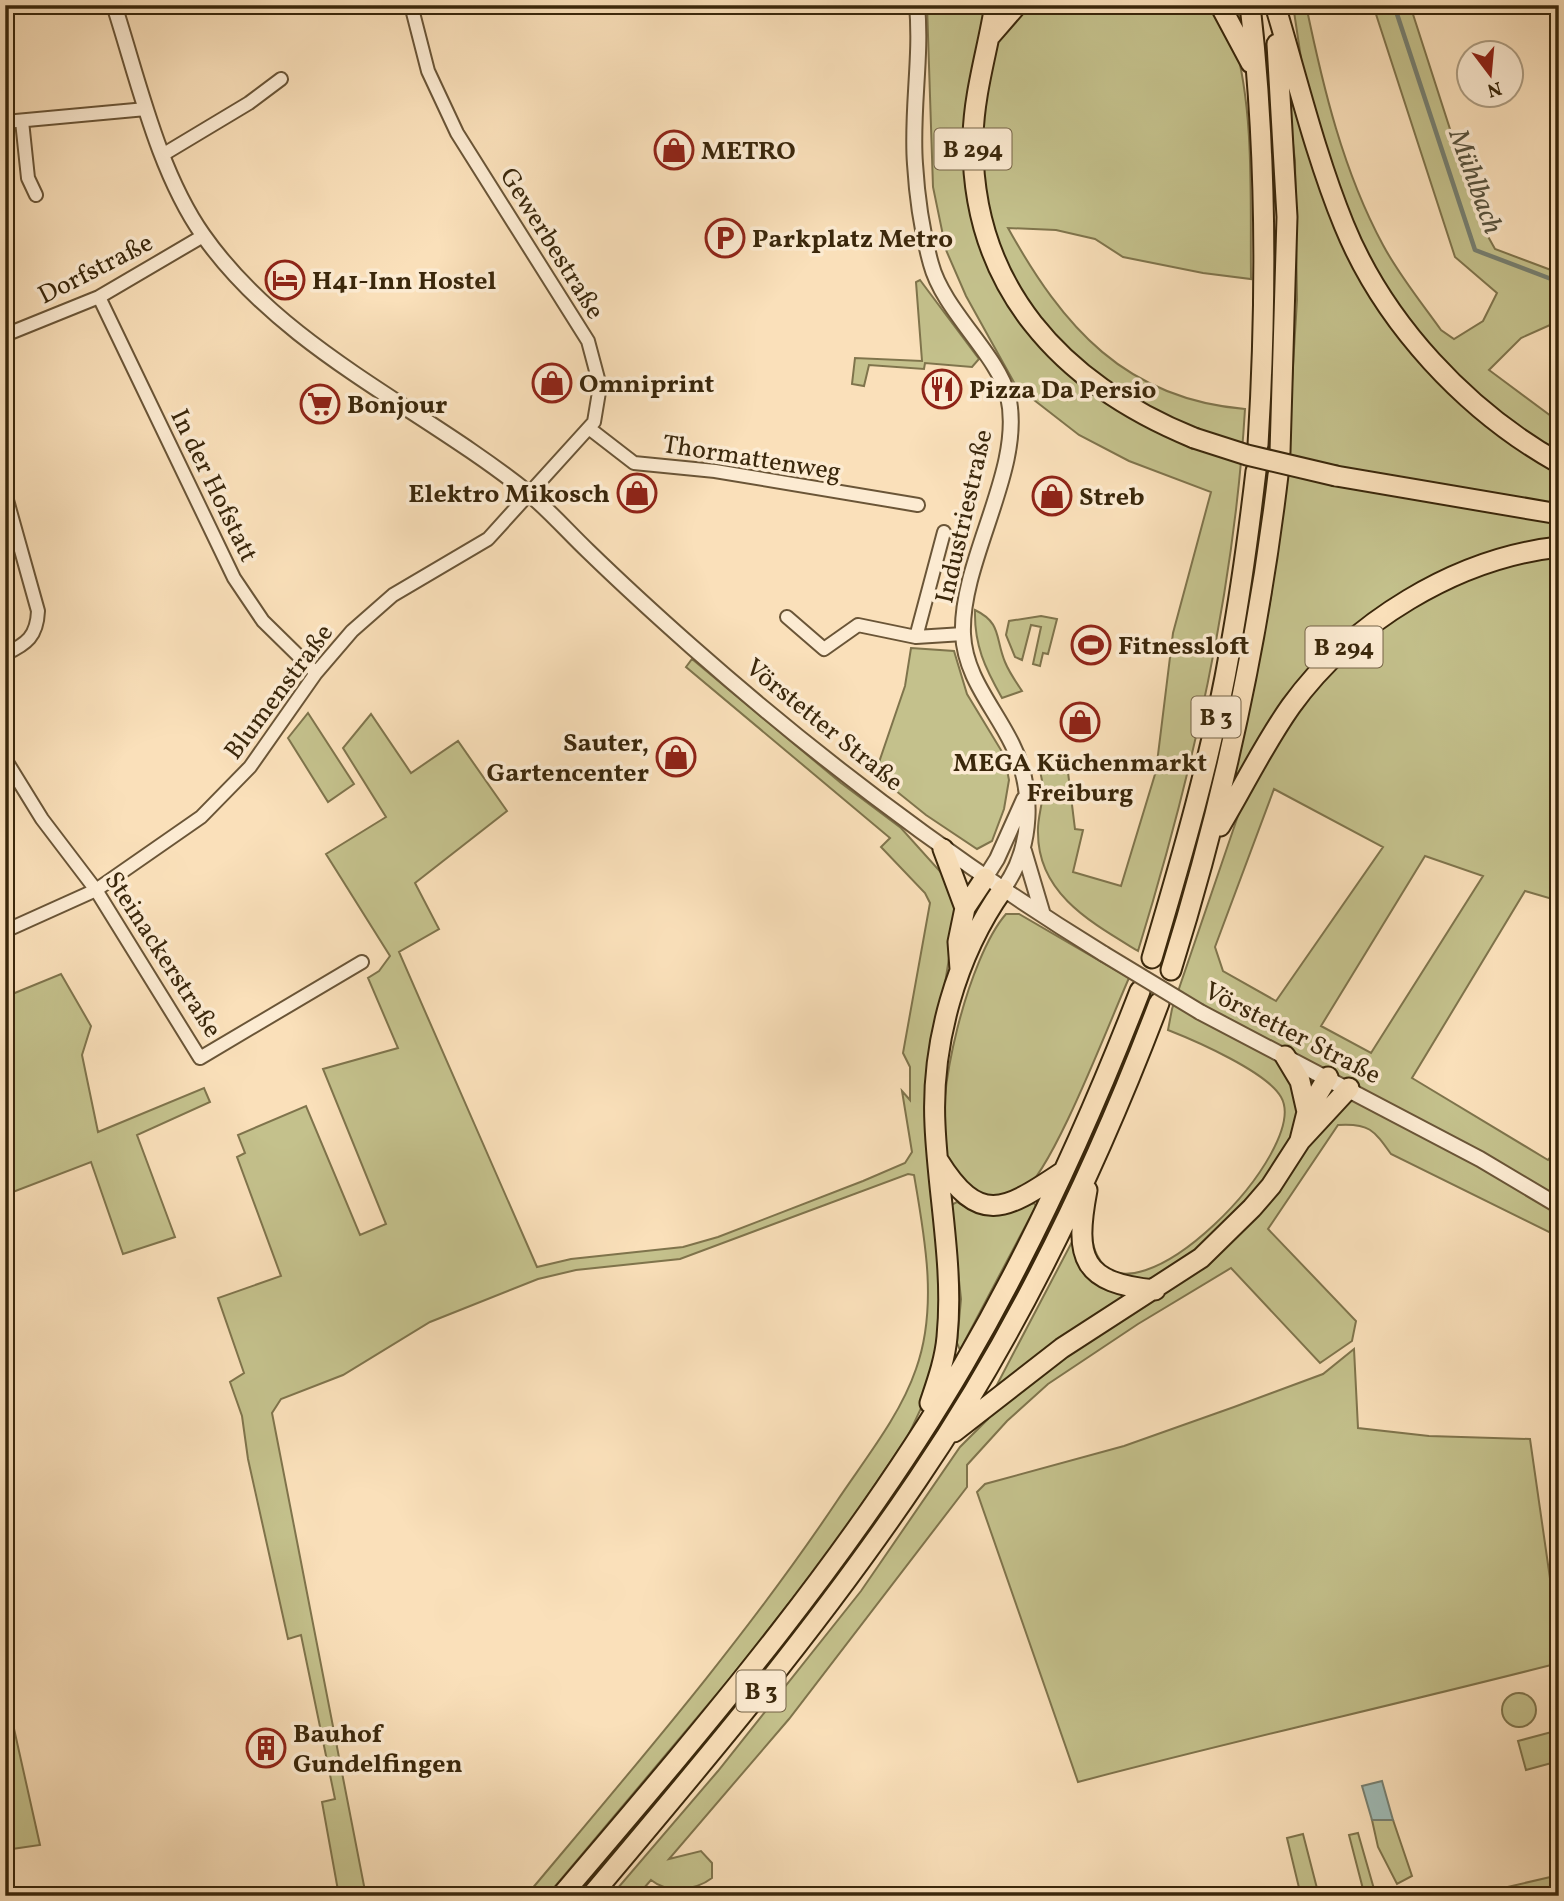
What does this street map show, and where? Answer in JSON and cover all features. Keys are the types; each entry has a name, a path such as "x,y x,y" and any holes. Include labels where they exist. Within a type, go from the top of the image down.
{"highway":[{"path":"990,36 995,5"},
{"name":"B 294","path":"1017,5 990,36 975,111 973,156 985,227 1002,273 1041,336 1074,369 1140,414 1194,438 1247,455 1336,476 1559,514"},
{"path":"1220,5 1258,78"},
{"path":"1250,5 1258,78 1264,182 1265,278 1258,444"},
{"path":"1274,5 1287,217 1280,452"},
{"path":"1274,5 1326,177 1345,228 1375,284 1412,337 1472,403 1534,449 1559,463"},
{"name":"B 3","path":"1152,958 1198,795 1218,710 1240,593 1256,471"},
{"name":"B 3","path":"1171,970 1209,845 1253,649 1278,475"},
{"name":"B 294","path":"1209,845 1291,706 1346,645 1426,590 1479,567 1559,547"},
{"path":"943,849 965,908"},
{"path":"961,970 958,942 965,908 985,878"},
{"path":"920,1433 941,1370 947,1338 949,1295 934,1102 942,1035 961,970 989,908 1003,889"},
{"name":"B 3","path":"561,1896 767,1648 862,1521 920,1433 1006,1288 1112,1063 1140,991"},
{"name":"B 3","path":"591,1896 777,1672 859,1565 942,1441 1027,1297 1090,1171 1160,1003"},
{"path":"1285,1056 1300,1081 1307,1112"},
{"path":"1300,1141 1307,1112 1328,1077"},
{"path":"942,1441 1062,1348 1201,1258 1252,1208 1271,1186 1300,1141 1349,1088"},
{"path":"937,1159 967,1197 990,1206 1017,1200 1062,1173"},
{"path":"1090,1171 1082,1227 1087,1261 1097,1274 1119,1287 1155,1290"}],"street":[{"name":"Vörstetter Straße","path":"114,5 146,109 180,196 203,236 300,336 433,422 529,494 694,649 864,789 943,849 1104,954 1200,1012 1349,1088 1480,1159 1559,1206"},
{"name":"Gewerbestraße","path":"411,5 428,71 457,133 588,341 600,386 597,414 590,429 529,494"},
{"name":"Industriestraße","path":"917,5 915,163 931,267 963,325 988,357 1008,395 1010,435 1001,477 966,600 963,634 968,661 977,685 1012,744 1021,765 1026,795 1028,822 1024,850 1018,866 1003,889"},
{"path":"164,154 249,103 281,79"},
{"path":"5,122 146,109"},
{"path":"22,121 28,178 36,195"},
{"name":"Dorfstraße","path":"5,335 99,297 203,236"},
{"name":"In der Hofstatt","path":"99,297 234,578 263,621 316,673"},
{"name":"Thormattenweg","path":"590,429 635,463 716,471 918,505"},
{"path":"5,493 38,611 37,626 32,639 5,654"},
{"name":"Blumenstraße","path":"5,931 96,890 218,802 250,767 316,673 352,631 387,599 488,539 529,494"},
{"path":"916,637 944,532"},
{"path":"787,617 824,649 858,625 916,637 963,634"},
{"name":"Steinackerstraße","path":"5,759 42,819 96,890 200,1058 362,961"},
{"path":"985,878 998,859 1026,795"},
{"path":"1024,850 1043,915"}],"shaded area":[{"path":"927,5 1239,5 1242,29 1234,41 1241,68 1248,127 1251,279 1203,273 1123,257 1095,239 1056,230 1008,228 1051,297 1102,352 1132,373 1165,390 1203,402 1245,409 1231,547 1208,683 1176,818 1138,951 1086,917 1058,890 1047,873 1040,854 1038,833 1043,790 1037,758 1066,756 1075,829 1083,830 1073,872 1121,886 1156,771 1173,633 1211,492 1129,461 1079,435 1016,386 966,296 946,250 933,187"},
{"path":"1293,5 1306,5 1336,128 1356,188 1369,217 1396,267 1441,330 1454,339 1483,321 1497,293 1455,257 1373,5 1410,5 1480,222 1495,249 1559,273 1559,321 1521,338 1489,370 1559,422 1559,901 1525,891 1412,1078 1548,1160 1559,1145 1559,1237 1391,1154 1370,1130 1357,1125 1338,1125 1268,1229 1356,1321 1352,1341 1320,1363 1231,1268 1138,1324 1048,1384 1007,1421 967,1465 967,1487 789,1719 669,1859 701,1851 712,1863 712,1878 698,1886 681,1889 665,1887 651,1880 637,1896 611,1896 718,1771 861,1591 960,1447 988,1419 990,1398 1093,1202 1092,1236 1097,1255 1117,1272 1145,1270 1179,1253 1214,1225 1246,1191 1270,1155 1283,1122 1281,1097 1273,1087 1230,1058 1168,1030 1172,1009 1242,804 1231,787 1271,597 1288,448 1297,300 1295,161 1286,83 1301,58","holes":["1274,789 1383,847 1276,1001 1223,971 1215,947","1425,856 1483,876 1371,1053 1321,1026"]},
{"path":"920,280 979,359 972,367 925,363 924,369 869,365 864,386 852,384 855,358 922,361 916,282"},
{"path":"975,610 994,626 1005,662 1022,691 1002,698 982,656 976,634"},
{"path":"1041,616 1057,619 1048,654 1043,653 1040,666 1033,664 1041,627 1031,625 1022,660 1015,657 1006,635 1009,621"},
{"path":"911,648 954,651 967,694 1004,755 1009,780 1004,809 992,841 977,849 926,815 875,774 905,686"},
{"path":"692,659 841,783 901,828 946,878 953,893 956,914 937,1034 943,1333 924,1402 908,1436 830,1551 727,1682 547,1896 526,1896 726,1653 801,1553 901,1404 916,1369 927,1322 925,1248 914,1175 908,1174 680,1259 576,1270 538,1279 430,1322 343,1375 281,1399 272,1413 366,1896 339,1896 322,1802 335,1799 301,1635 288,1639 248,1459 242,1416 230,1382 244,1373 218,1298 281,1276 237,1157 245,1153 238,1135 306,1106 360,1235 386,1224 323,1069 398,1048 368,978 379,971 390,956 326,854 386,817 343,748 371,714 411,773 458,741 507,811 415,883 439,929 399,952 537,1267 571,1259 683,1247 718,1237 905,1163 912,1152 902,1091 910,1100 910,1067 903,1053 930,903 925,893 881,847 890,838 686,667"},
{"path":"308,713 354,784 328,802 288,738"},
{"path":"1006,914 1019,914 1129,978 1065,1125 1035,1178 1023,1191 1012,1196 976,1198 958,1177 946,1154 943,1129 945,1099 957,1029 967,994 992,934"},
{"path":"61,974 91,1026 82,1055 98,1132 204,1088 210,1102 137,1135 175,1237 123,1254 91,1162 5,1195 5,997"},
{"path":"1150,992 1158,996 1041,1259 947,1421 835,1587 582,1896 567,1896 965,1376 1051,1225"},
{"path":"957,1202 985,1213 1014,1210 1034,1203 1036,1206 960,1350 957,1343 961,1299 951,1205"},
{"path":"1354,1349 1358,1428 1429,1436 1530,1439 1559,1641 1559,1663 1078,1782 977,1492 985,1484 1124,1446 1323,1374"},
{"path":"1519,1693 1531,1698 1536,1710 1531,1722 1519,1727 1507,1722 1502,1710 1507,1698"},
{"path":"5,1694 40,1845 5,1850"},
{"path":"1559,1730 1559,1761 1526,1770 1518,1741"},
{"path":"1372,1820 1393,1820 1412,1876 1397,1884 1378,1847"},
{"path":"1358,1833 1376,1896 1336,1896 1363,1889 1349,1835"},
{"path":"1303,1834 1319,1896 1301,1896 1287,1838"},
{"path":"1559,1875 1559,1896 1504,1896 1503,1888"}],"water":[{"path":"1382,1781 1393,1820 1372,1820 1362,1786"}],"waterway":[{"name":"Mühlbach","path":"1394,5 1475,250 1559,282"}],"place":[{"name":"METRO","path":"674,150"},
{"name":"Parkplatz Metro","path":"725,238"},
{"name":"H41-Inn Hostel","path":"285,280"},
{"name":"Omniprint","path":"552,383"},
{"name":"Pizza Da Persio","path":"942,389"},
{"name":"Bonjour","path":"320,404"},
{"name":"Elektro Mikosch","path":"637,493"},
{"name":"Streb","path":"1052,496"},
{"name":"Fitnessloft","path":"1091,645"},
{"name":"MEGA Küchenmarkt Freiburg","path":"1080,722"},
{"name":"Sauter, Gartencenter","path":"676,757"},
{"name":"Bauhof Gundelfingen","path":"266,1748"}]}
